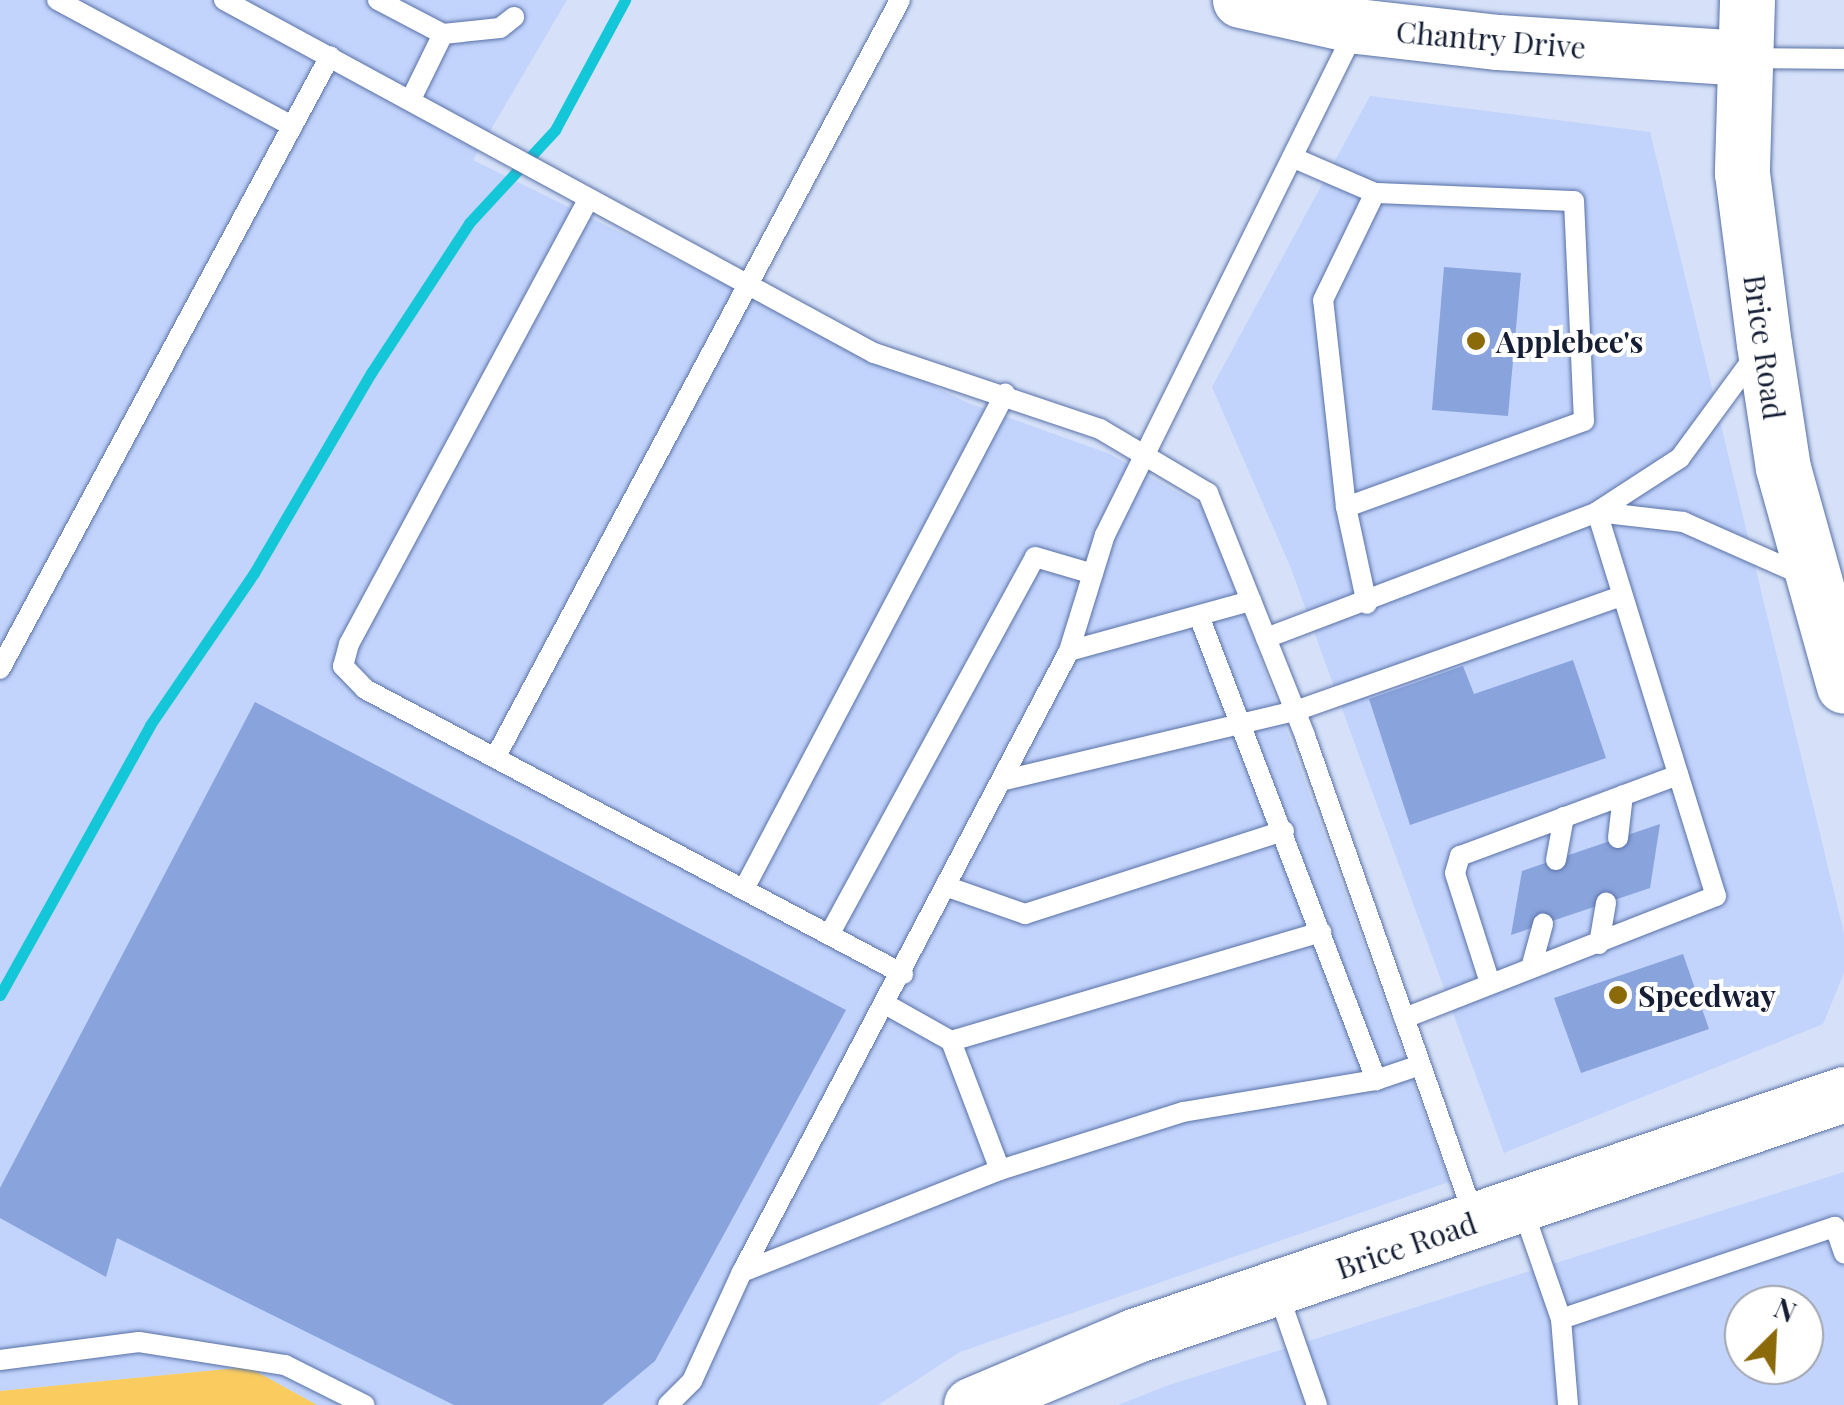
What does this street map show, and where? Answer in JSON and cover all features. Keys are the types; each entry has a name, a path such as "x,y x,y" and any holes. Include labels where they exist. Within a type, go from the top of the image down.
{"main road":[{"name":"Chantry Drive","path":"1240,0 1357,26 1746,58"},
{"name":"Brice Road","path":"1747,0 1742,172 1764,344 1784,468 1844,686"},
{"name":"Brice Road","path":"971,1405 1134,1336 1844,1094"}],"lane":[{"path":"58,0 292,126"},
{"path":"224,0 412,97 588,200 874,353 1005,394 1146,452 1208,493 1295,711 1420,1065 1560,1320 1568,1405"},
{"path":"378,0 443,34 500,28 514,17"},
{"path":"495,758 900,0"},
{"path":"668,1405 692,1381 742,1272 1005,780 1069,651 1093,574 1146,452 1357,26"},
{"path":"412,97 443,34"},
{"path":"0,669 330,56"},
{"path":"1746,58 1844,59"},
{"path":"1294,158 1374,193 1574,201 1584,420 1346,508"},
{"path":"1367,604 1346,508 1322,300 1374,193"},
{"path":"588,200 348,644 343,666 366,689 903,974"},
{"path":"1266,638 1367,604 1597,512 1680,458 1764,344"},
{"path":"744,890 1005,394"},
{"path":"1597,512 1682,522 1813,580"},
{"path":"1404,1018 1716,896 1597,512"},
{"path":"829,934 1034,557 1093,574"},
{"path":"1005,780 1295,711 1622,596"},
{"path":"1069,651 1252,602"},
{"path":"1199,616 1244,723 1376,1080"},
{"path":"1490,983 1454,864 1460,856 1678,774"},
{"path":"1618,838 1623,795"},
{"path":"1556,860 1564,817"},
{"path":"948,887 1025,914 1284,831"},
{"path":"1598,944 1606,902"},
{"path":"1531,968 1543,924"},
{"path":"951,1041 1321,932"},
{"path":"887,1005 951,1041 1000,1170"},
{"path":"742,1272 1000,1170 1183,1112 1376,1080 1420,1065"},
{"path":"1560,1320 1835,1227 1844,1253"},
{"path":"1277,1290 1317,1405"},
{"path":"0,1360 139,1342 285,1364 365,1405"}],"shaded area":[{"path":"0,0 567,0 473,160 968,403 1110,454 1207,509 1449,1182 960,1352 878,1405 317,1405 248,1367 0,1391"},
{"path":"1370,96 1650,132 1844,933 1844,973 1823,1024 1504,1153 1290,566 1212,387"},
{"path":"1844,1172 1844,1405 1118,1405 1169,1385"},
{"path":"248,1367 317,1405 0,1405 0,1391"}],"building":[{"name":"Applebee's","path":"1444,267 1521,273 1508,416 1432,410"},
{"path":"1573,660 1606,758 1410,825 1369,699 1463,666 1474,694"},
{"path":"255,702 846,1010 655,1361 602,1405 454,1405 117,1238 106,1277 0,1218 0,1188"},
{"path":"1660,824 1650,888 1511,935 1522,871"},
{"path":"1683,954 1709,1029 1581,1073 1554,998"}],"waterway":[{"path":"0,995 150,725 254,573 371,373 469,223 555,130 625,0"}],"place":[{"name":"Applebee's","path":"1476,341"},
{"name":"Speedway","path":"1618,995"}]}
